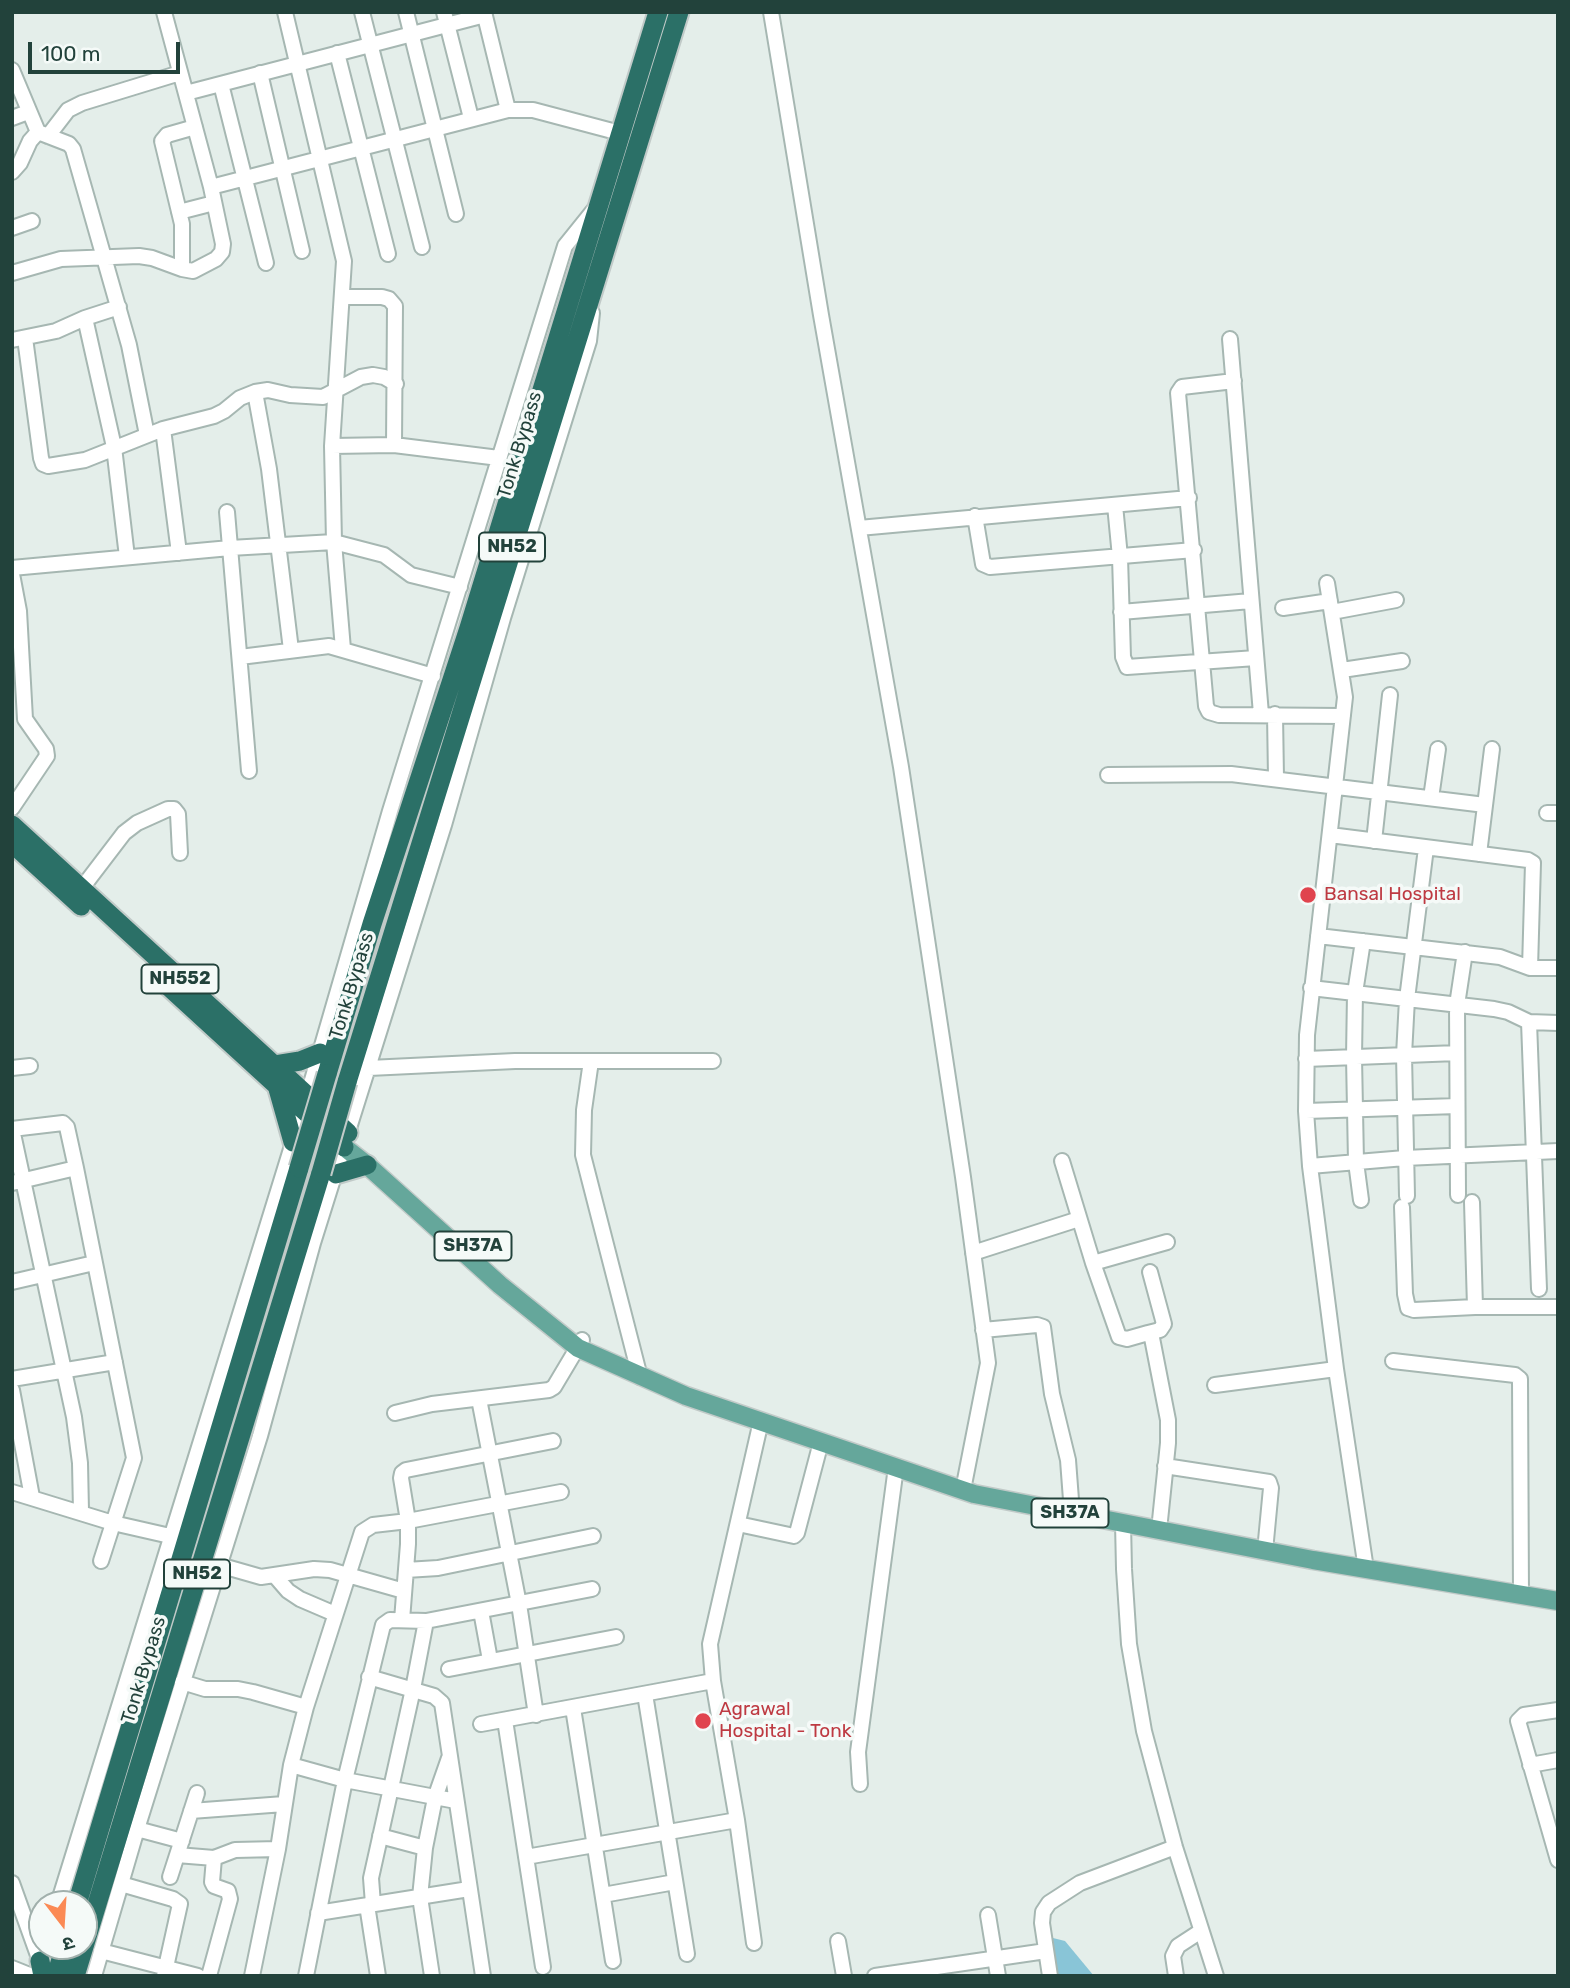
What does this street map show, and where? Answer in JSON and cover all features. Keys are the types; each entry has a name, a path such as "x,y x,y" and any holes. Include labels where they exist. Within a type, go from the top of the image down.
{"highway":[{"name":"NH52","path":"81,1890 372,924 469,628 658,12"},
{"name":"Tonk Bypass","path":"75,1976 329,1174 347,1082 678,12"},
{"name":"NH552","path":"12,825 275,1065 305,1101 346,1140"},
{"name":"NH552","path":"12,843 277,1085 305,1101"},
{"path":"275,1065 300,1061 320,1053"},
{"path":"277,1085 293,1142"},
{"path":"329,1174 367,1164"}],"main road":[{"name":"SH37A","path":"346,1140 501,1272 580,1344"},
{"name":"SH37A","path":"346,1140 367,1164 500,1285 600,1357 687,1396 963,1490 1265,1551 1558,1601"}],"street":[{"path":"12,273 61,259 106,258 152,258 193,271 216,259 222,252 223,244 211,187 164,12"},
{"path":"285,12 344,261 332,446 334,542 343,649"},
{"path":"362,12 422,247"},
{"path":"406,12 456,214"},
{"path":"771,12 821,315 901,767 988,1363 963,1490"},
{"path":"186,93 412,35 445,19 484,14 508,110"},
{"path":"445,19 471,118"},
{"path":"337,53 388,254"},
{"path":"12,70 29,112 43,134 69,144 74,149 129,345 147,435"},
{"path":"260,73 302,251"},
{"path":"12,172 20,163 30,141 43,134 75,106 180,74"},
{"path":"221,84 266,263"},
{"path":"211,187 508,110 533,110 620,133"},
{"path":"12,118 29,112"},
{"path":"182,269 183,231 162,141 167,135 195,127"},
{"path":"179,212 214,203"},
{"path":"62,1890 293,1142 390,811 565,246 597,208"},
{"path":"12,228 32,221"},
{"path":"94,1976 182,1682 260,1436 313,1243 329,1174 346,1140 369,1068 589,341 591,290"},
{"path":"342,297 382,297 394,302 394,445"},
{"path":"119,306 56,331 18,339 43,464 56,466 85,460 163,429 214,416 240,398 256,392 268,390 290,395 323,397 362,377 373,375 384,377 396,384"},
{"path":"85,318 114,447 127,557"},
{"path":"1230,339 1256,658 1268,714 1276,778"},
{"path":"1234,381 1179,389 1206,706 1209,712 1219,715 1343,716"},
{"path":"256,392 269,470 291,650"},
{"path":"163,429 179,553"},
{"path":"332,446 394,445 499,458"},
{"path":"859,528 1189,498"},
{"path":"1115,505 1120,557 1123,657 1127,667 1256,658"},
{"path":"227,512 249,771"},
{"path":"975,516 981,559 985,566 1194,550"},
{"path":"12,568 230,548 334,542 384,555 411,575 460,587"},
{"path":"12,574 19,611 25,719 43,744 47,756 12,808"},
{"path":"1327,583 1345,697 1311,988 1306,1059 1306,1111 1310,1166 1336,1369 1366,1569"},
{"path":"1283,608 1396,600"},
{"path":"1121,612 1251,601"},
{"path":"240,656 316,646 343,649 432,676"},
{"path":"1342,670 1402,662"},
{"path":"1374,841 1390,695"},
{"path":"1431,798 1438,749"},
{"path":"1479,854 1492,749"},
{"path":"1108,775 1231,774 1485,804"},
{"path":"82,888 124,833 137,823 168,810 174,809 178,814 180,853"},
{"path":"1330,835 1528,860 1533,863 1530,968"},
{"path":"1426,848 1407,999 1404,1055 1405,1294 1408,1308 1558,1307"},
{"path":"1318,936 1500,957 1530,968 1558,968"},
{"path":"1361,1200 1356,1162 1354,1057 1355,993 1363,940"},
{"path":"1458,1195 1457,1005 1465,953"},
{"path":"1311,988 1508,1012 1529,1022 1558,1023"},
{"path":"1529,1022 1539,1289"},
{"path":"1306,1059 1457,1053"},
{"path":"369,1068 515,1061 713,1060"},
{"path":"591,1061 584,1110 583,1155 640,1377"},
{"path":"12,1068 30,1066"},
{"path":"1306,1111 1457,1106"},
{"path":"80,1511 79,1444 66,1370 45,1275 18,1182 12,1129 63,1123 67,1127 76,1168 134,1458 101,1561"},
{"path":"1310,1166 1405,1158 1558,1151"},
{"path":"1062,1161 1119,1337 1127,1339 1160,1330 1164,1324 1150,1272"},
{"path":"18,1182 76,1168"},
{"path":"1472,1202 1475,1307"},
{"path":"973,1253 1079,1219"},
{"path":"1093,1263 1167,1242"},
{"path":"12,1282 94,1263"},
{"path":"983,1330 1037,1325 1043,1327 1052,1394 1068,1460 1072,1513"},
{"path":"1148,1333 1152,1338 1167,1409 1168,1443 1159,1530"},
{"path":"395,1413 432,1404 549,1390 554,1387 580,1344"},
{"path":"1393,1361 1515,1375 1520,1380 1521,1595"},
{"path":"12,1379 115,1362"},
{"path":"1216,1385 1336,1369"},
{"path":"12,1390 32,1497"},
{"path":"479,1399 519,1604 536,1715"},
{"path":"754,1943 737,1820 713,1681 710,1644 761,1422"},
{"path":"402,1620 408,1521 402,1473 406,1470 553,1441"},
{"path":"738,1524 794,1536 821,1442"},
{"path":"1165,1466 1269,1482 1271,1488 1265,1551"},
{"path":"860,1784 858,1752 896,1467"},
{"path":"12,1492 170,1536"},
{"path":"252,1976 278,1849 291,1765 306,1707 362,1532 373,1525 408,1521 561,1492"},
{"path":"1123,1523 1129,1643 1144,1731 1175,1847 1216,1976"},
{"path":"406,1570 438,1568 593,1536"},
{"path":"219,1565 261,1577 314,1569 348,1574 404,1591"},
{"path":"275,1576 288,1591 300,1599 335,1614"},
{"path":"306,1976 345,1780 383,1625 386,1621 426,1620 592,1589"},
{"path":"481,1611 490,1660"},
{"path":"378,1976 370,1905 371,1878 426,1620"},
{"path":"449,1669 615,1637"},
{"path":"369,1677 434,1696 442,1703 483,1976"},
{"path":"481,1724 713,1681"},
{"path":"182,1682 205,1689 253,1692 306,1707"},
{"path":"645,1694 687,1954"},
{"path":"573,1708 613,1961"},
{"path":"1558,1710 1520,1717 1518,1721 1530,1765 1552,1818 1558,1860"},
{"path":"505,1720 543,1968"},
{"path":"432,1976 420,1897 425,1848 435,1798 449,1757"},
{"path":"1530,1765 1558,1760"},
{"path":"291,1765 345,1780 456,1801"},
{"path":"170,1877 197,1793"},
{"path":"191,1811 284,1804"},
{"path":"526,1857 737,1820"},
{"path":"137,1829 180,1848 214,1858 235,1850 278,1849"},
{"path":"380,1836 425,1848"},
{"path":"1050,1976 1042,1923 1049,1903 1080,1883 1175,1847"},
{"path":"209,1976 230,1899 228,1891 214,1886 214,1858"},
{"path":"603,1895 675,1882"},
{"path":"12,1883 39,1967 12,1968"},
{"path":"121,1884 173,1899 180,1904 165,1972"},
{"path":"318,1913 469,1889"},
{"path":"988,1915 998,1976"},
{"path":"1176,1976 1173,1956 1178,1946 1201,1931"},
{"path":"838,1941 844,1976"},
{"path":"101,1951 165,1972 198,1976"},
{"path":"875,1976 944,1971 996,1958 1046,1951"}],"water":[{"path":"1049,1937 1065,1941 1094,1976 1058,1976"}],"place":[{"name":"Bansal Hospital","path":"1308,895"},
{"name":"Agrawal Hospital - Tonk","path":"703,1721"}]}
